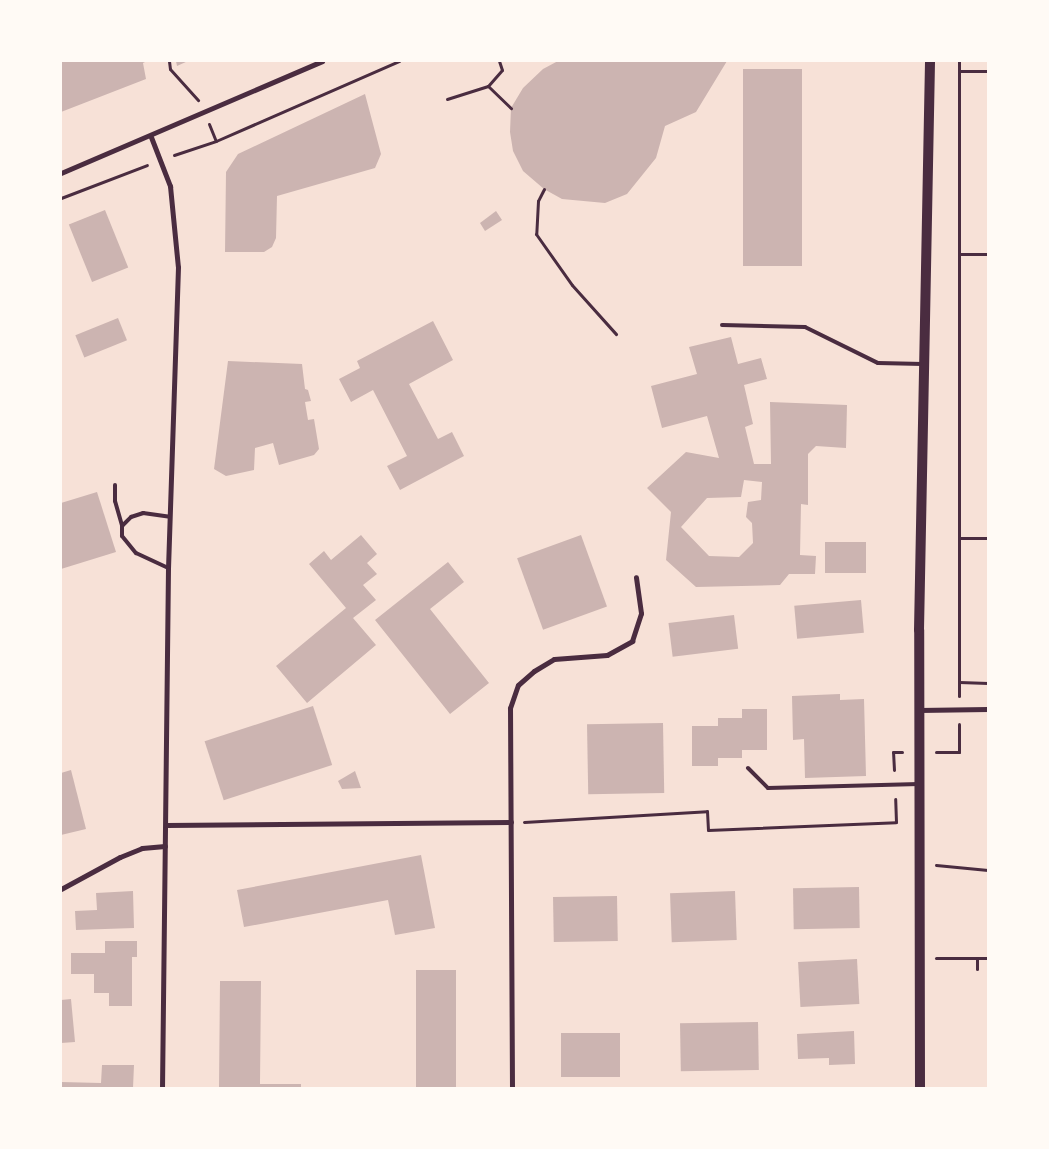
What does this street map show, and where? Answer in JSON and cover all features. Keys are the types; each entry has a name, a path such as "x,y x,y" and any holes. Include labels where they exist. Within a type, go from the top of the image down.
{"main road":[{"path":"920,1088 919,710 930,61"}],"street":[{"path":"61,173 151,137 322,61"},
{"path":"151,137 170,186 178,267 168,568 162,1088"},
{"path":"512,1088 510,708 518,685 534,671 554,659 607,655 632,642 641,614 636,577"},
{"path":"919,710 988,708"},
{"path":"166,825 511,822"},
{"path":"61,889 120,857 142,848 165,846"}],"lane":[{"path":"722,325 805,327 878,363 925,364"},
{"path":"115,485 115,501 122,526 122,536 136,553 168,568"},
{"path":"122,526 131,517 143,513 170,517"},
{"path":"748,768 768,788 919,784"}],"path":[{"path":"61,198 216,141 399,61"},
{"path":"447,99 488,86 502,70 499,61"},
{"path":"511,822 707,812 708,830 896,822 893,752 959,752 959,61"},
{"path":"959,71 988,71"},
{"path":"488,86 511,108"},
{"path":"544,189 538,201 536,234 572,285 616,334"},
{"path":"959,254 988,254"},
{"path":"959,538 988,538"},
{"path":"959,682 988,682"},
{"path":"920,863 988,870"},
{"path":"920,957 988,958"},
{"path":"977,958 977,969"}],"building":[{"path":"61,61 147,61 143,63 146,79 61,112"},
{"path":"176,61 188,61 177,66"},
{"path":"558,61 727,61 696,112 665,126 656,158 627,194 605,203 562,199 544,189 523,171 513,151 510,132 511,108 523,88 543,69"},
{"path":"743,69 802,69 802,266 743,266"},
{"path":"365,94 381,154 375,168 277,196 276,238 272,247 264,252 225,252 226,172 238,154"},
{"path":"105,210 128,267 92,282 69,225"},
{"path":"496,211 502,220 485,231 480,223"},
{"path":"118,318 127,340 84,357 75,335"},
{"path":"433,321 453,360 409,384 438,439 452,432 464,456 400,490 387,466 407,456 373,390 351,402 339,379 360,368 357,361"},
{"path":"731,337 738,364 761,358 767,379 744,385 753,424 745,427 754,464 771,464 770,402 847,405 846,448 816,446 808,454 808,505 801,504 800,555 816,556 815,574 789,574 780,585 696,587 666,560 671,512 647,488 686,452 719,458 707,416 662,428 651,386 697,374 689,347","holes":["744,480 762,482 761,500 748,502 746,517 752,523 753,543 739,557 709,556 681,527 707,498 741,497"]},
{"path":"228,361 302,364 305,389 308,390 311,401 305,402 308,420 314,419 319,449 314,455 279,465 273,443 255,448 254,470 226,476 214,469"},
{"path":"97,492 116,552 61,569 61,503"},
{"path":"361,535 377,554 367,563 377,574 363,585 376,600 353,618 376,645 307,703 276,666 346,608 309,564 324,551 331,560"},
{"path":"581,535 607,606 543,630 517,558"},
{"path":"825,542 866,542 866,573 825,573"},
{"path":"448,562 464,582 430,609 489,683 450,714 375,620"},
{"path":"861,600 864,633 797,639 794,606"},
{"path":"734,615 738,649 673,657 668,623"},
{"path":"840,694 840,700 864,699 866,776 805,778 804,739 793,740 792,696"},
{"path":"313,706 332,765 224,800 205,741"},
{"path":"742,709 767,709 767,750 742,750 742,758 718,758 718,766 692,766 692,726 718,726 718,718 742,718"},
{"path":"663,723 664,793 588,794 587,724"},
{"path":"71,770 86,829 61,835 61,773"},
{"path":"355,771 361,788 342,789 338,781"},
{"path":"421,855 435,928 395,935 388,900 244,927 237,890"},
{"path":"859,887 860,928 794,929 793,888"},
{"path":"133,891 134,928 76,930 75,911 97,910 96,893"},
{"path":"735,891 737,940 672,942 670,893"},
{"path":"617,896 618,941 554,942 553,897"},
{"path":"105,941 137,941 137,957 132,957 132,1006 109,1006 109,993 94,993 94,974 71,974 71,953 105,953"},
{"path":"857,959 859,1004 800,1007 798,962"},
{"path":"416,970 456,970 456,1088 416,1088"},
{"path":"220,981 261,981 260,1084 301,1084 301,1088 219,1088"},
{"path":"71,999 75,1042 61,1043 61,1000"},
{"path":"758,1022 759,1070 681,1071 680,1023"},
{"path":"854,1031 855,1064 829,1065 829,1058 798,1059 797,1034"},
{"path":"561,1033 620,1033 620,1077 561,1077"},
{"path":"102,1065 134,1065 133,1088 61,1088 61,1082 101,1083"}]}
